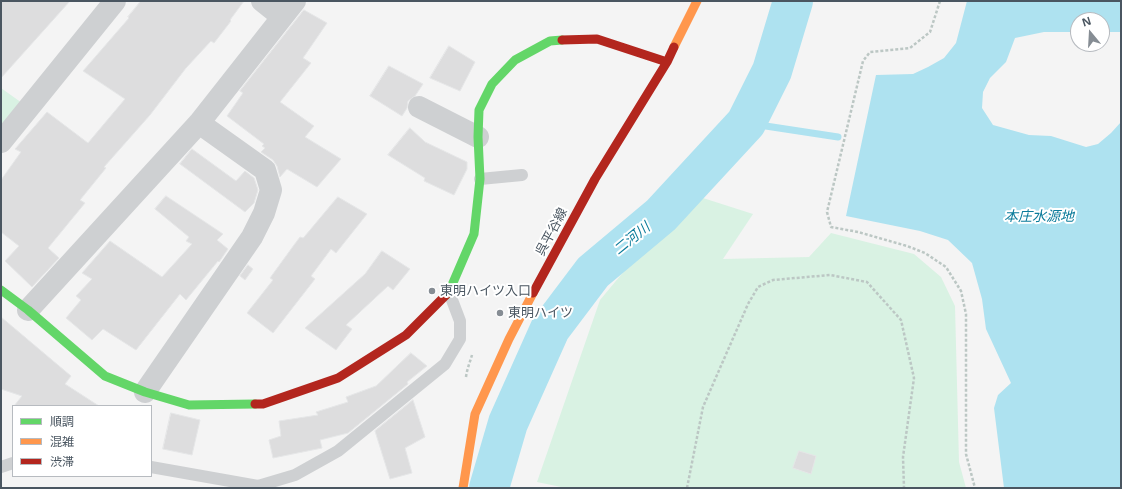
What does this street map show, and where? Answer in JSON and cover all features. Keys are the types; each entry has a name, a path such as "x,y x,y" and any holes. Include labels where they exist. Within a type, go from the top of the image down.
{"street":[{"path":"1,142 115,1"},
{"path":"28,310 199,123 288,9 262,1"},
{"name":"呉平谷線","path":"463,488 475,414 509,339 595,179 667,62 697,1"},
{"path":"1,290 28,310 42,324 105,376 145,392 188,405 263,404 338,378 406,335 449,292 474,234 480,179 478,136 479,110 492,84 515,60 550,41 598,39 667,62"},
{"path":"418,107 478,136"},
{"path":"145,392 252,237 264,213 271,190 265,170 199,123"}],"lane":[{"path":"480,179 522,175"},
{"path":"152,467 258,486 295,475 338,451 444,364 460,339 460,321 449,292"},
{"path":"1,467 12,463"}],"path":[{"path":"940,1 930,32 910,48 870,52 863,61 827,212 831,226 907,246 926,253 946,267 961,291 966,314 966,454 975,488"},
{"path":"687,488 703,407 748,304 758,287 773,280 830,275 867,282 901,320 914,378 903,457 904,488"}],"green space":[{"path":"1,88 22,103 1,128"},
{"path":"703,198 753,214 723,259 809,257 831,233 914,254 941,277 955,306 959,462 966,488 561,488 537,482 600,300 650,240 683,207"}],"water":[{"name":"本庄水源地","path":"967,1 1121,1 1121,32 1110,32 1110,12 1070,12 1070,32 1044,32 1015,38 1006,62 990,78 983,92 982,108 993,125 1029,135 1051,136 1086,147 1098,144 1121,122 1121,488 1004,488 994,408 998,395 1011,383 986,329 982,299 972,263 948,240 920,231 846,216 876,75 913,74 944,58 956,43"}],"building":[{"path":"1,1 70,1 1,78"},
{"path":"141,1 244,1 214,43 211,41 186,68 150,115 104,167 106,168 80,200 85,203 48,248 59,258 32,287 5,261 19,246 1,232 1,180 21,152 15,149 47,112 88,143 125,99 83,71 129,18 128,17"},
{"path":"304,10 327,23 303,58 311,63 280,102 314,126 305,137 341,159 317,187 287,169 280,177 277,166 273,160 261,152 265,148 262,146 264,144 227,116 243,93 240,91"},
{"path":"449,46 475,62 460,91 430,78"},
{"path":"389,66 423,84 415,96 408,101 407,108 402,116 370,96"},
{"path":"410,128 425,142 467,162 467,169 454,195 424,181 425,178 388,155"},
{"path":"192,149 236,181 245,171 254,178 258,190 254,203 245,212 180,164"},
{"path":"166,196 223,234 217,240 228,249 219,262 218,261 186,300 180,294 136,350 103,329 92,340 66,318 81,300 76,296 92,279 82,273 110,241 162,277 192,244 186,241 189,237 155,209"},
{"path":"338,197 367,214 336,253 331,249 311,276 315,279 273,333 247,313 273,280 270,278 300,237 303,238"},
{"path":"382,251 410,269 393,290 388,286 346,325 352,329 336,350 305,328 365,274"},
{"path":"248,265 253,269 245,280 240,276"},
{"path":"1,317 71,376 65,384 97,405 15,405 22,396 1,389"},
{"path":"411,353 427,366 407,382 408,384 348,433 320,440 322,448 273,458 269,440 281,436 279,421 318,415 316,412 348,402 346,397 376,386"},
{"path":"413,400 425,437 405,448 412,473 390,479 375,431"},
{"path":"171,413 200,420 192,455 163,449"},
{"path":"799,451 816,456 811,474 793,468"}],"waterway":[{"name":"二河川","path":"489,488 508,423 550,329 593,272 661,215 746,123 772,71 793,1"},
{"path":"746,123 838,137"}],"traffic: fast":[{"path":"446,295 449,292 474,234 480,179 478,137 479,110 492,84 515,60 550,41 562,40"},
{"path":"1,290 28,310 105,376 145,392 189,405 255,404"}],"traffic: slow":[{"path":"674,47 697,1"},
{"path":"463,488 475,414 509,339 533,293"}],"traffic: jam":[{"path":"562,40 597,39 667,62"},
{"path":"533,293 595,179 667,62 674,47"},
{"path":"255,404 263,404 338,378 406,335 446,295"}],"place":[{"name":"東明ハイツ入口","path":"432,291"},
{"name":"東明ハイツ","path":"500,313"}]}
